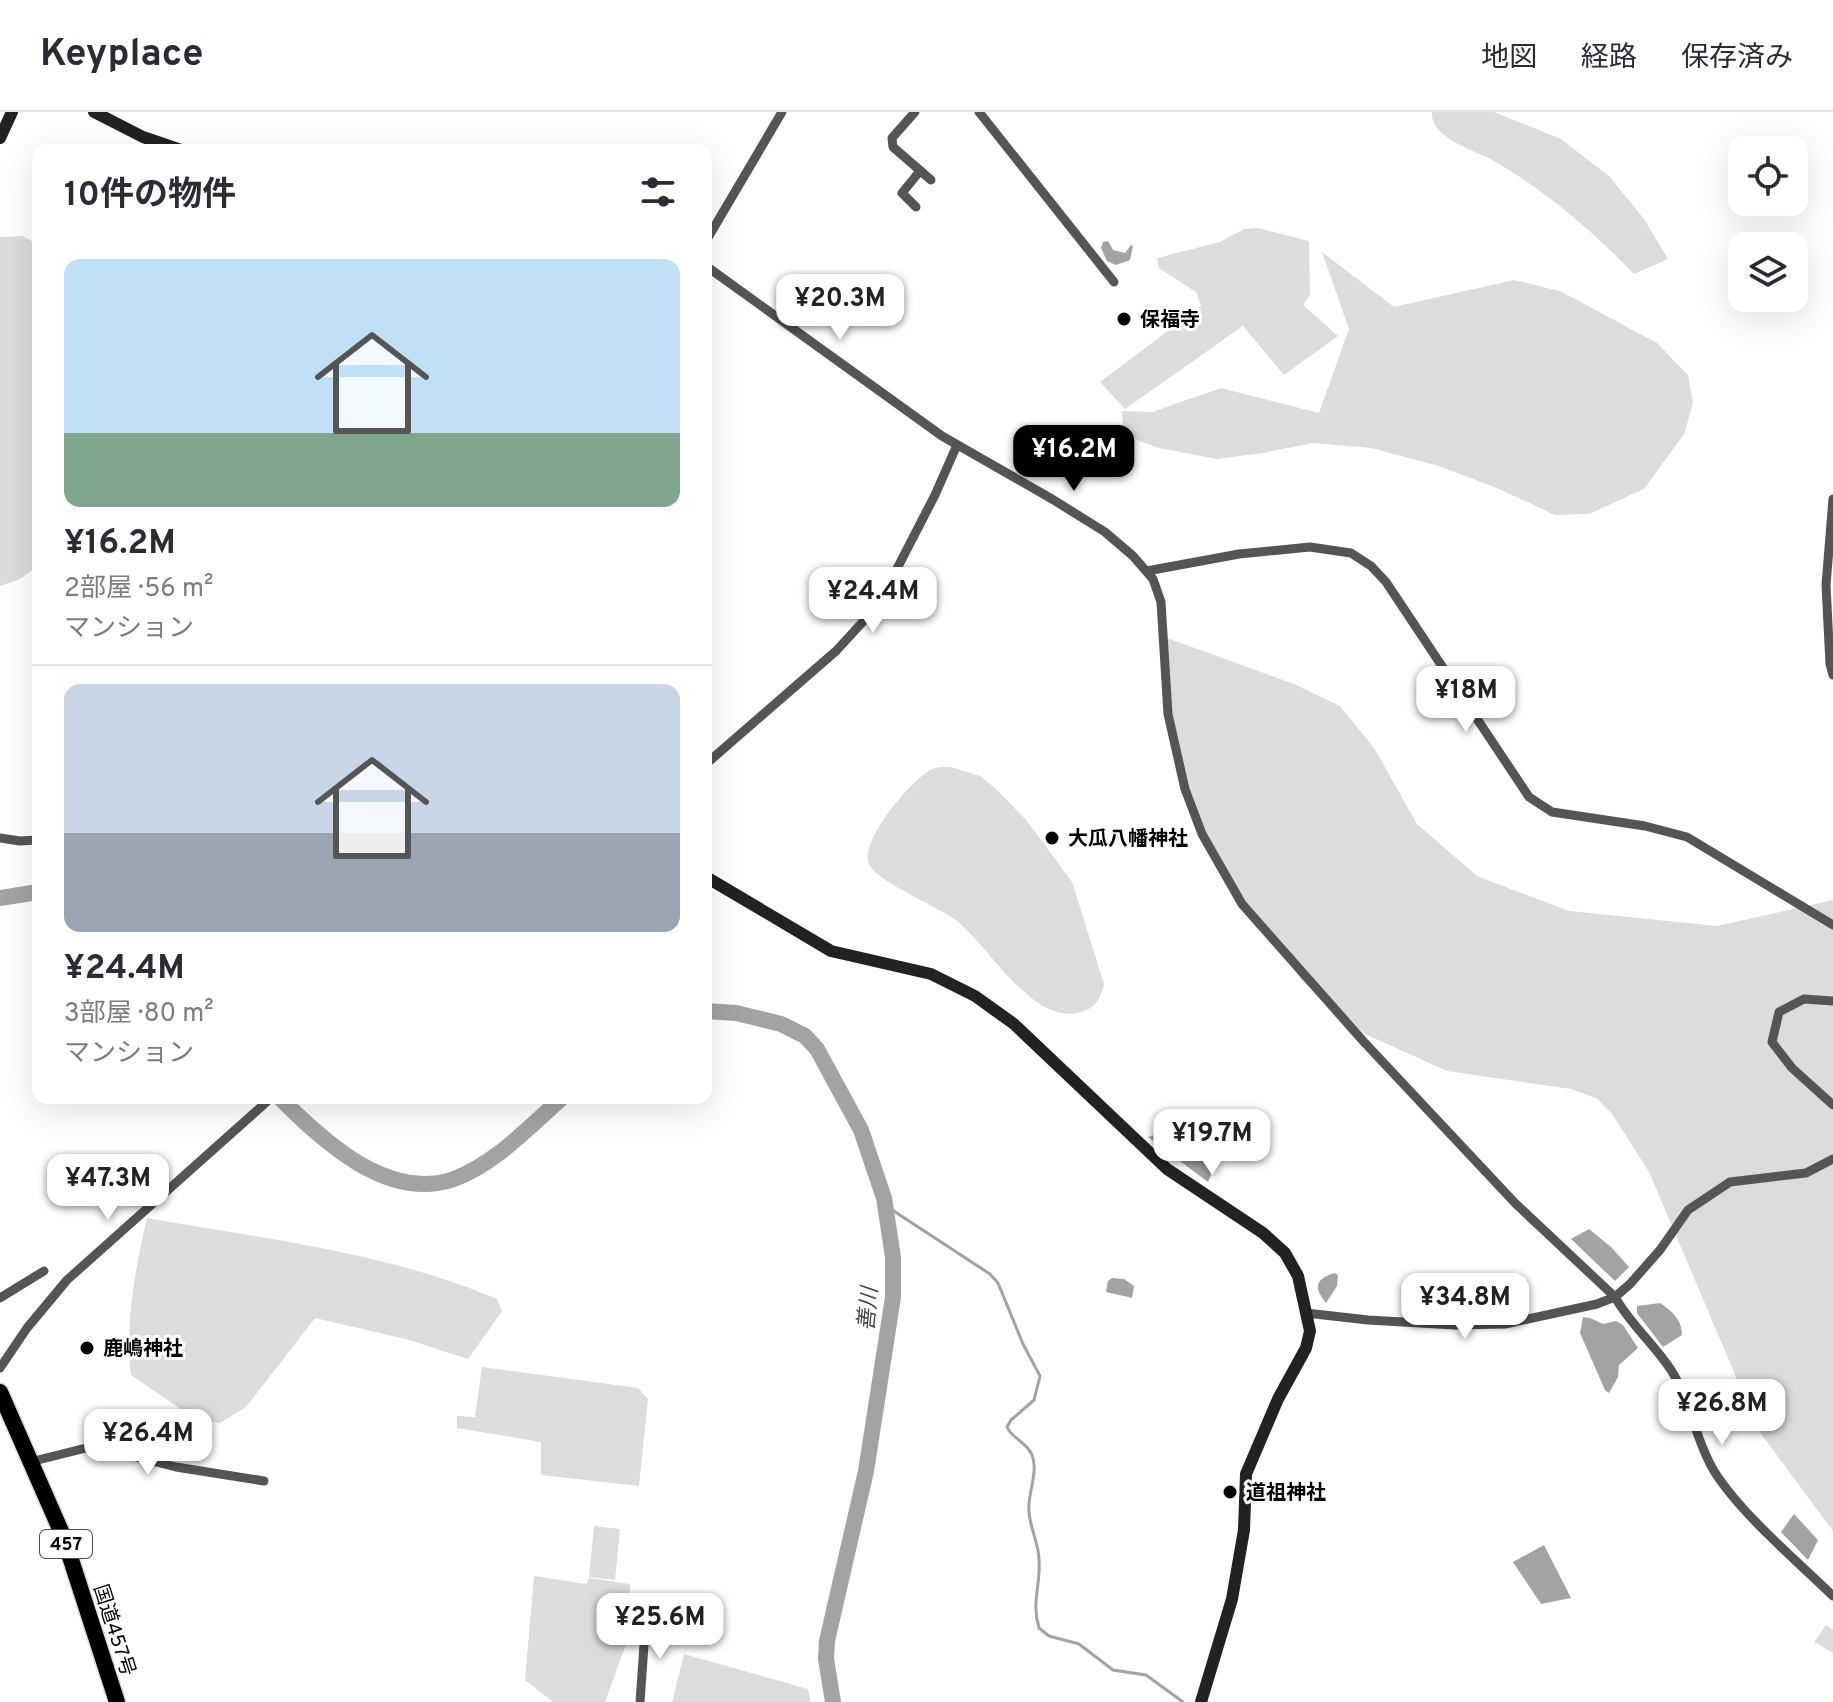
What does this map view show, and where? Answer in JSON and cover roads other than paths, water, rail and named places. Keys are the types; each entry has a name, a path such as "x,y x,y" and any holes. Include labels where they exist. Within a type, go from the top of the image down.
{"highway":[{"name":"国道457号","path":"0,1392 64,1538 117,1702"}],"street":[{"path":"0,138 12,112"},
{"path":"94,112 163,144"},
{"path":"712,231 782,112"},
{"path":"915,112 892,138 893,147 931,180"},
{"path":"979,112 1114,282"},
{"path":"916,207 902,193 920,171"},
{"path":"712,270 957,445 1105,532 1147,571 1157,586 1161,602 1168,714 1185,789 1202,834 1242,904 1364,1042 1515,1203 1615,1297 1625,1315 1652,1345 1680,1387 1716,1474 1760,1525 1833,1596"},
{"path":"712,759 836,651 870,614 922,522 957,445"},
{"path":"1833,499 1826,585 1833,675"},
{"path":"1147,571 1239,554 1310,547 1351,553 1371,566 1386,582 1492,745 1529,797 1542,808 1585,819 1665,830 1687,837 1833,925"},
{"path":"0,838 32,840"},
{"path":"712,881 831,951 931,974 975,996 1014,1024 1167,1169 1263,1233 1285,1253 1298,1276 1310,1331 1306,1348 1278,1399 1246,1474 1244,1530 1232,1599 1201,1702"},
{"path":"1833,1001 1804,999 1779,1012 1772,1042 1792,1068 1833,1105"},
{"path":"0,1368 27,1328 67,1280 264,1104"},
{"path":"1306,1313 1440,1324 1505,1324 1597,1304 1615,1297 1630,1284 1660,1250 1688,1210 1730,1182 1806,1173 1833,1159"},
{"path":"0,1298 44,1271"},
{"path":"30,1462 86,1448 264,1481"},
{"path":"640,1702 646,1617"}],"waterway":[{"name":"善川","path":"0,898 32,893"},
{"name":"善川","path":"712,1011 736,1013 781,1024 805,1036 817,1049 861,1130 884,1198 893,1257 893,1297 866,1471 827,1641 826,1659 833,1702"},
{"name":"善川","path":"286,1104 316,1132 358,1163 381,1175 405,1182 429,1184 454,1179 484,1164 555,1104"},
{"path":"886,1206 990,1274 998,1283 1040,1376 1034,1400 1007,1427 1030,1451 1034,1461 1029,1511 1038,1553 1036,1610 1039,1628 1049,1636 1079,1644 1113,1670 1146,1675 1183,1702"}],"place":[{"name":"保福寺","path":"1124,319"},
{"name":"大瓜八幡神社","path":"1052,838"},
{"name":"鹿嶋神社","path":"87,1348"},
{"name":"道祖神社","path":"1230,1492"}]}
